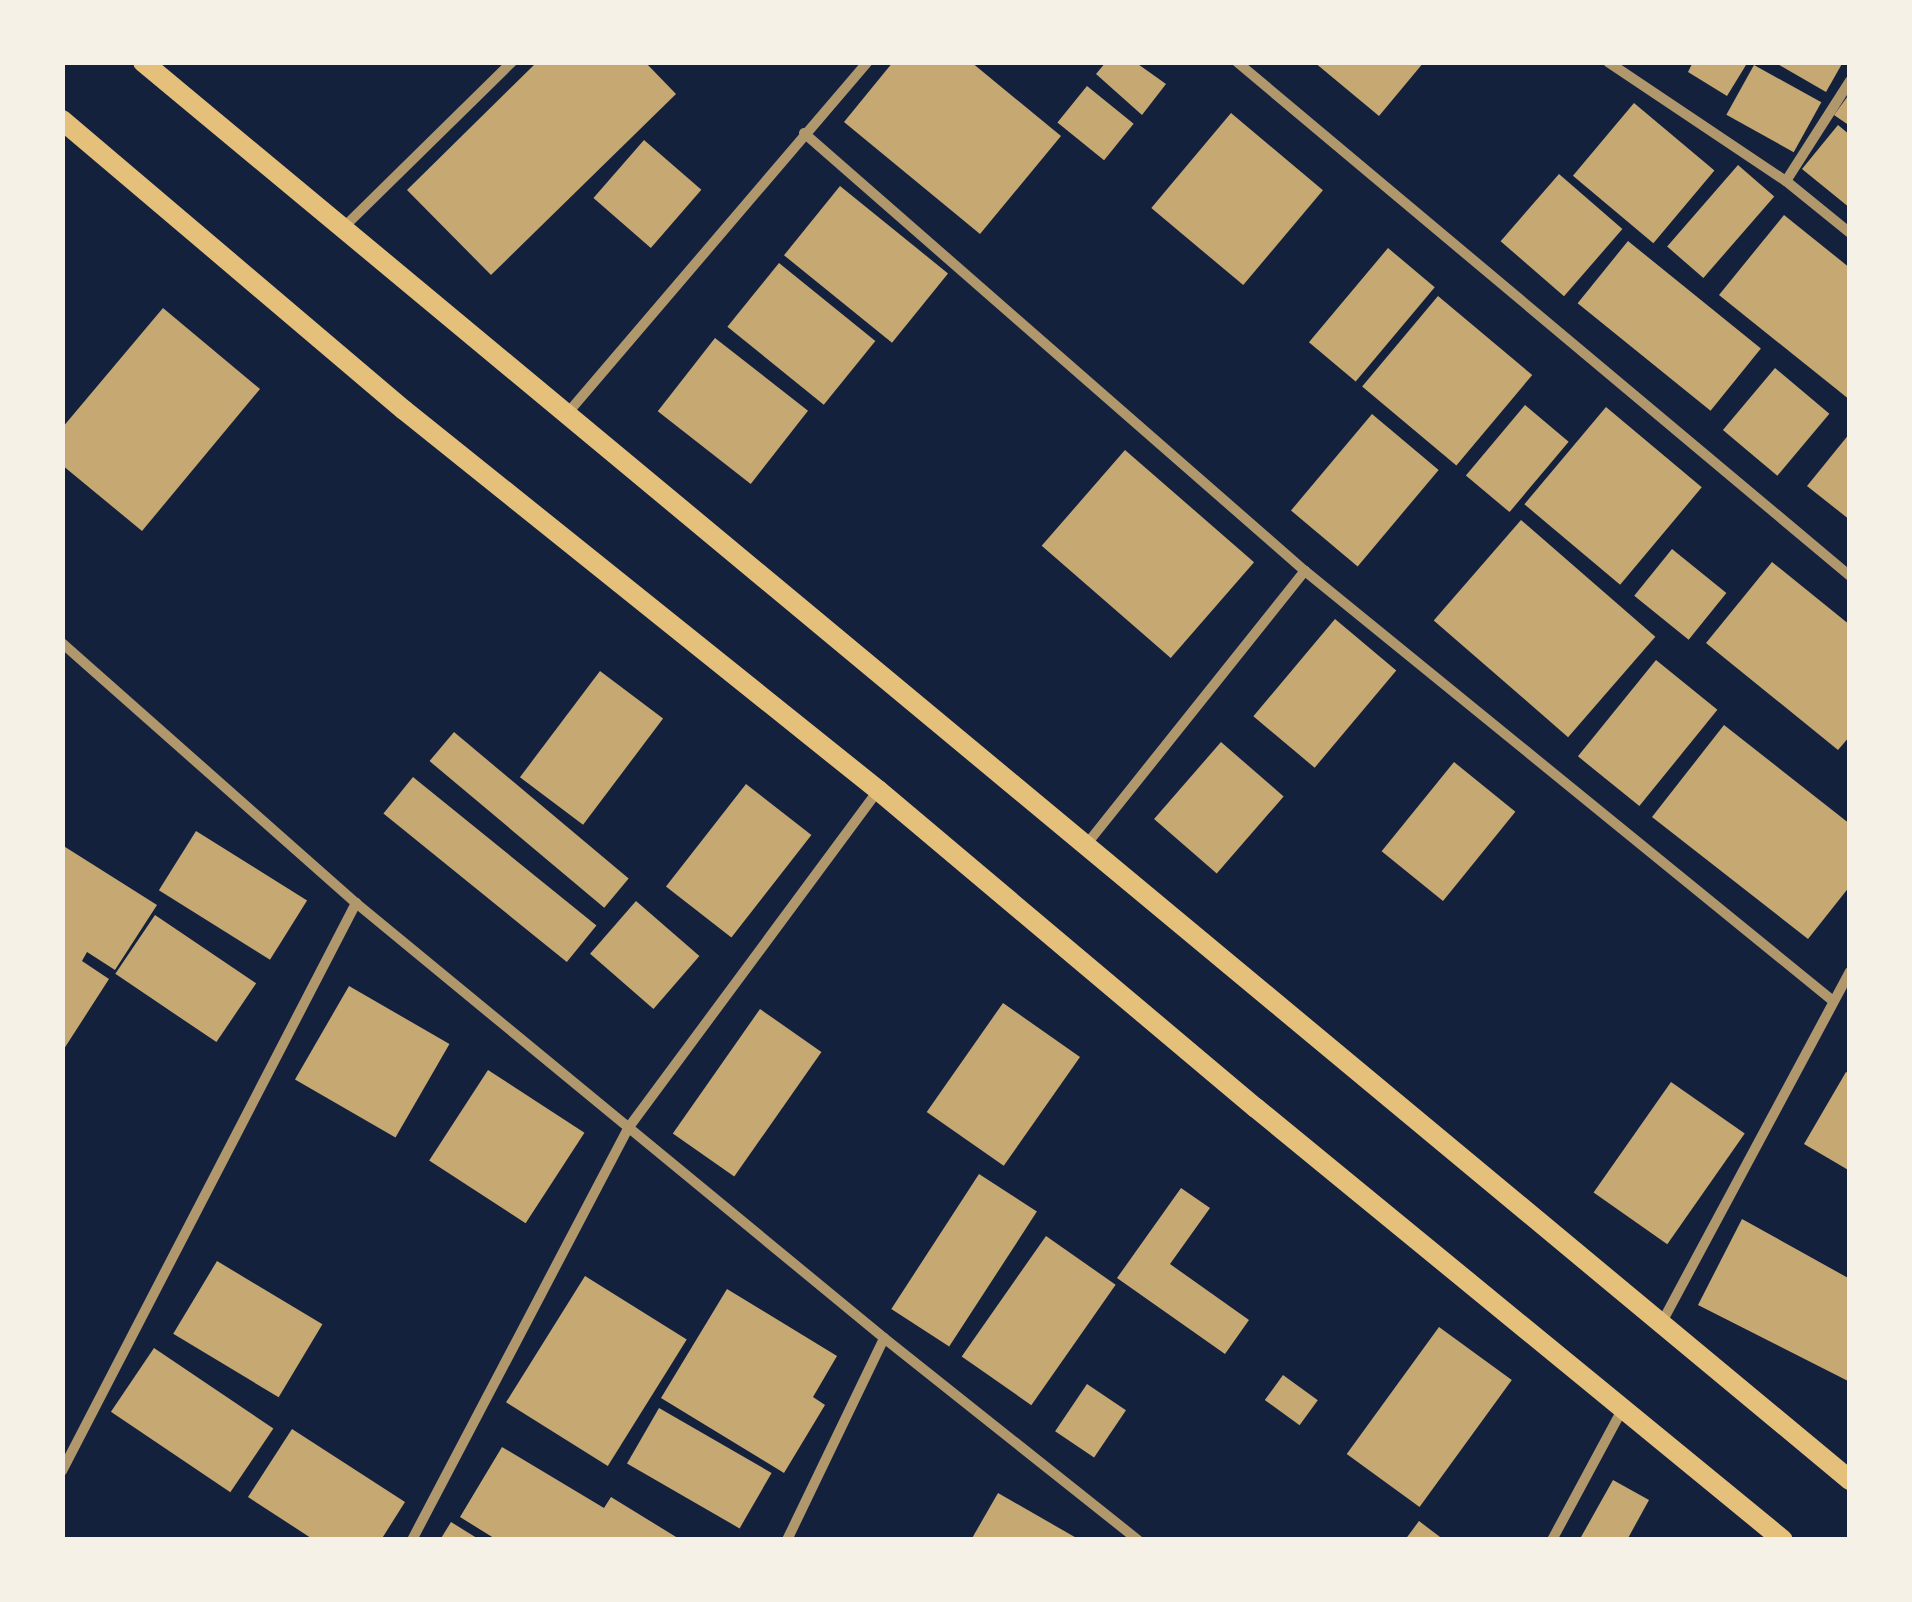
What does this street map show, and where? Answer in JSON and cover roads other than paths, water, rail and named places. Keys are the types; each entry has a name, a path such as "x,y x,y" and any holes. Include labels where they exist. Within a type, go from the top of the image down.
{"main road":[{"path":"143,62 1850,1480"},
{"path":"62,120 404,410 878,790 1622,1410 1784,1540"}],"street":[{"path":"343,228 512,62"},
{"path":"566,416 867,62"},
{"path":"1237,62 1850,576"},
{"path":"1608,62 1622,76 1786,182 1850,232"},
{"path":"1622,76 1631,62"},
{"path":"1786,182 1850,81"},
{"path":"804,133 1306,571 1832,1000"},
{"path":"1085,846 1306,571"},
{"path":"62,644 356,903 884,1338 1138,1540"},
{"path":"412,1540 629,1127 878,790"},
{"path":"62,1471 356,903"},
{"path":"1661,1325 1850,972"},
{"path":"786,1540 884,1338"},
{"path":"1552,1540 1622,1410"}]}
